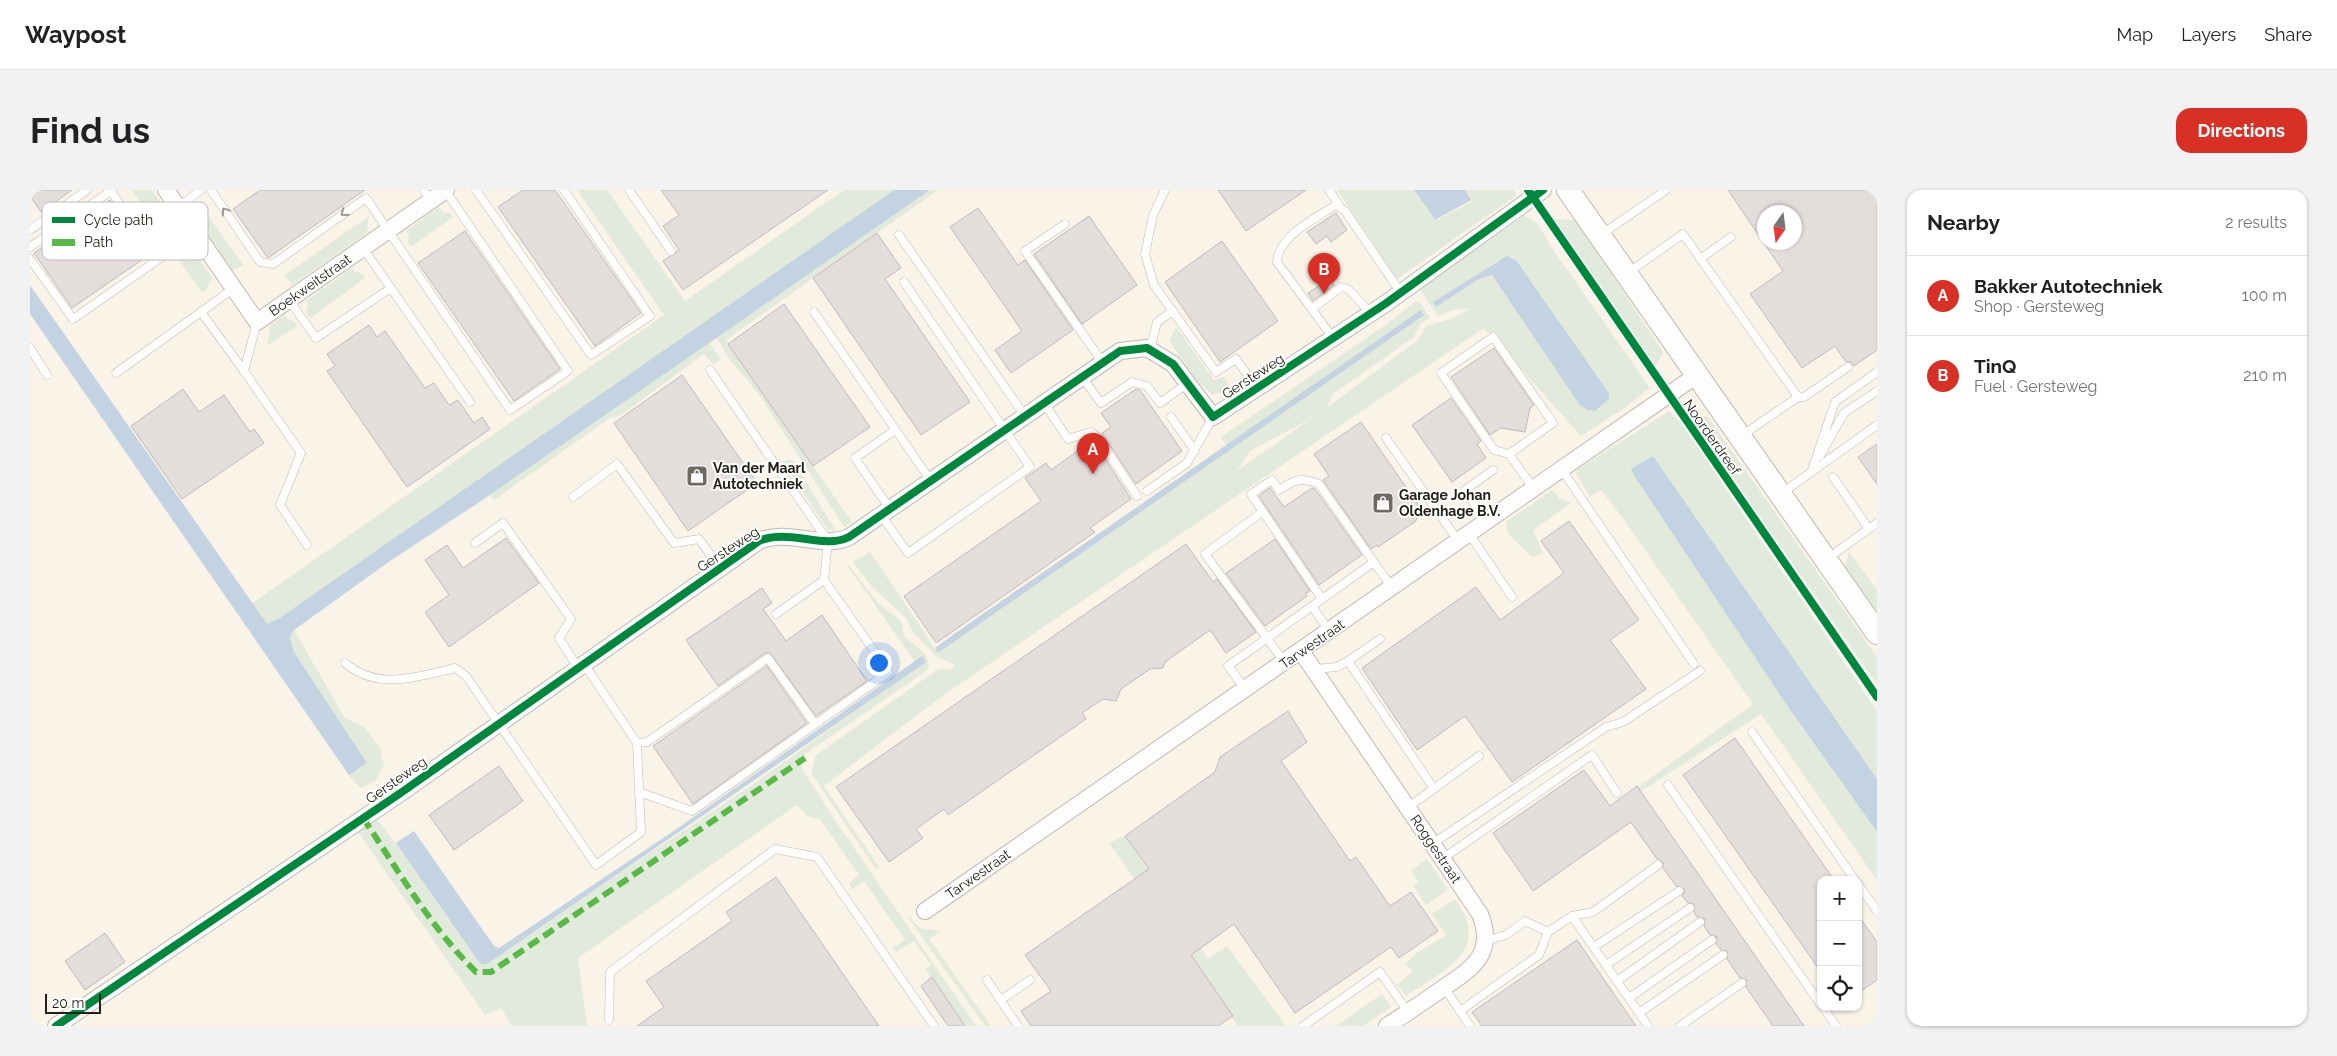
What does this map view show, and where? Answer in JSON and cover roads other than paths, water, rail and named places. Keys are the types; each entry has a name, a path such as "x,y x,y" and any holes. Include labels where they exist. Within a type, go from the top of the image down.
{"street":[{"name":"Boekweitstraat","path":"166,190 174,202"},
{"name":"Boekweitstraat","path":"208,250 258,322 389,230 427,195 445,190"},
{"name":"Gersteweg","path":"56,1026 402,792 759,541 770,536 828,541 843,540 1120,351 1150,350 1173,364 1213,417 1401,293 1543,190"},
{"name":"Noorderdreef","path":"1568,190 1877,632"},
{"name":"Tarwestraat","path":"925,911 1330,632 1697,375"},
{"name":"Roggestraat","path":"1301,652 1480,914 1484,923 1485,941"},
{"path":"1387,1026 1406,1018 1444,987 1470,970 1483,952 1485,941"}],"lane":[{"path":"70,202 87,190"},
{"path":"185,202 202,190"},
{"path":"211,190 260,262 273,264 366,198 510,410 568,371 445,190"},
{"path":"476,190 591,355 650,316 564,190"},
{"path":"629,190 671,251"},
{"path":"1165,190 1153,215 1145,254 1154,285 1216,372 1236,359 1258,388"},
{"path":"1329,190 1341,208"},
{"path":"1600,236 1666,190"},
{"path":"96,202 112,191 119,202"},
{"path":"1333,338 1277,262 1277,252 1292,235 1336,205 1345,211 1401,293"},
{"path":"30,230 42,222"},
{"path":"1065,224 1025,251 1103,363"},
{"path":"1626,274 1682,234 1798,397"},
{"path":"899,235 1025,416"},
{"path":"1700,259 1732,237"},
{"path":"30,248 42,240"},
{"path":"363,248 470,402"},
{"path":"30,259 72,319 157,260"},
{"path":"895,430 855,458 908,553 1030,468 904,282"},
{"path":"1312,309 1341,287 1354,293 1371,313"},
{"path":"116,373 234,288"},
{"path":"289,300 316,338 391,288"},
{"path":"1150,350 1157,322 1173,311"},
{"path":"201,312 301,453 280,505 307,546"},
{"path":"814,312 931,481"},
{"path":"244,371 258,322"},
{"path":"1509,454 1553,423 1493,337 1440,372 1494,450 1509,454 1534,490"},
{"path":"30,348 47,375"},
{"path":"1740,437 1798,397 1804,397 1848,367"},
{"path":"639,792 692,811 889,672 824,580 828,541 710,370"},
{"path":"1811,473 1835,402 1877,372"},
{"path":"1082,377 1101,403 1132,382 1148,386 1160,403 1188,383"},
{"path":"1811,473 1844,413 1877,391"},
{"path":"1044,403 1068,439 1091,432 1098,437 1137,496"},
{"path":"1171,417 1195,451"},
{"path":"1147,491 1187,462 1213,417"},
{"path":"1780,494 1877,426"},
{"path":"1386,438 1512,597"},
{"path":"573,497 618,464 674,543 699,540 720,568"},
{"path":"1488,522 1465,490 1493,470"},
{"path":"1562,470 1694,664"},
{"path":"1833,476 1869,529"},
{"path":"1322,599 1251,494 1272,480 1279,490 1294,480 1306,479 1320,484 1392,588"},
{"path":"1258,515 1205,554 1285,663"},
{"path":"345,663 354,671 374,680 428,676 455,668 466,676 596,865 641,832 636,743 559,638 570,619 503,523 474,543"},
{"path":"1826,560 1877,523"},
{"path":"1246,690 1228,666 1374,562"},
{"path":"776,614 824,580"},
{"path":"1312,606 1330,632"},
{"path":"1313,670 1337,667 1380,639"},
{"path":"636,743 647,742 768,658 815,724"},
{"path":"1348,661 1434,789"},
{"path":"1432,844 1606,727 1624,722 1700,671"},
{"path":"1752,732 1852,876"},
{"path":"1442,859 1592,755 1617,793"},
{"path":"1408,808 1479,756"},
{"path":"1668,786 1817,999"},
{"path":"609,1020 610,972 775,849 817,857 934,1026"},
{"path":"1460,1011 1540,955 1548,932 1572,916 1593,912 1658,865"},
{"path":"1862,890 1877,911"},
{"path":"1594,947 1679,891"},
{"path":"1606,965 1690,908"},
{"path":"1572,916 1648,1026"},
{"path":"1485,941 1506,935 1525,921 1548,932"},
{"path":"1617,981 1700,922"},
{"path":"1629,998 1712,940"},
{"path":"1639,1013 1723,955"},
{"path":"1302,1026 1380,972 1406,1018"},
{"path":"987,980 1018,1026"},
{"path":"1001,1000 1030,980"},
{"path":"1680,1026 1742,983"},
{"path":"1444,987 1470,1026"},
{"path":"1826,1011 1836,1026"}],"water":[{"path":"894,190 930,190 481,501 390,561 294,630 290,638 294,652 367,763 349,775 30,314 30,285 267,624 278,619"},
{"path":"1414,190 1465,190 1471,200 1435,220"},
{"path":"1507,256 1516,260 1609,393 1609,399 1595,411 1587,410 1579,404 1492,275 1479,279 1436,307 1433,302"},
{"path":"1421,310 1424,315 938,653 935,648 954,634"},
{"path":"1653,456 1877,779 1877,832 1788,707 1633,474 1631,469"},
{"path":"922,656 926,662 487,964 479,962 396,843 414,831 494,946 499,948 678,828"}],"place":[{"name":"TinQ","path":"1324,294"},
{"name":"Bakker Autotechniek","path":"1093,474"},
{"name":"Van der Maarl Autotechniek","path":"697,476"},
{"name":"Garage Johan Oldenhage B.V.","path":"1383,503"}]}
